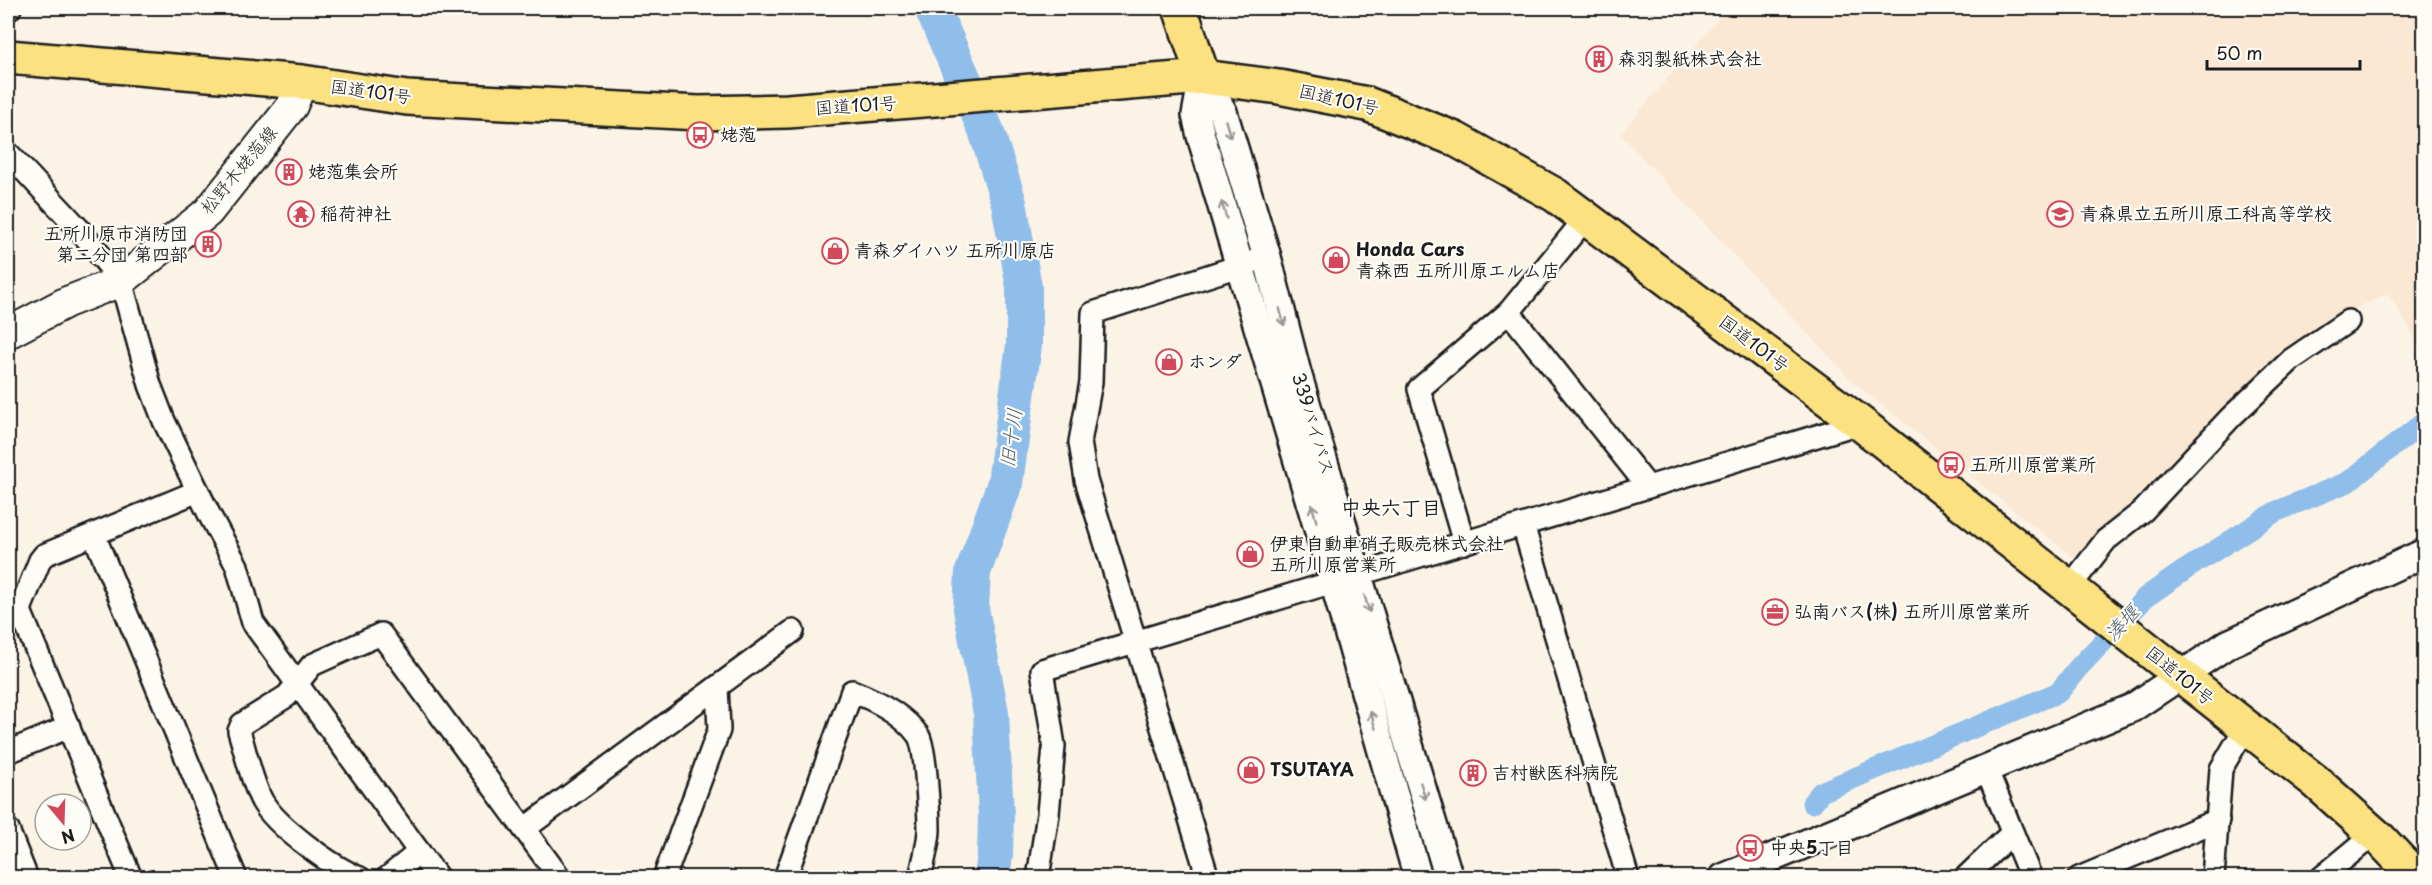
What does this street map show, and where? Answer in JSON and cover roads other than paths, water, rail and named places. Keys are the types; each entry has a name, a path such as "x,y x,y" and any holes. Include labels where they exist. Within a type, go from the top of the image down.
{"highway":[{"path":"1180,8 1203,77"},
{"name":"国道101号","path":"8,57 302,82 407,98 699,114 788,111 919,102 1203,77 1279,87 1367,104 1455,139 1555,195 1860,423 2315,782 2374,834 2416,878"}],"main road":[{"name":"松野木姥萢線","path":"8,333 67,302 121,281 208,212 292,106 302,82"}],"street":[{"name":"339バイパス","path":"1203,77 1223,112 1267,257 1346,578 1449,878"},
{"path":"1203,77 1196,115 1241,266 1346,578 1418,878"},
{"path":"8,153 78,228 121,281 150,385 164,421 237,566 253,623 438,878"},
{"path":"1464,543 1419,389 1509,312 1585,219"},
{"path":"1208,878 1086,480 1080,442 1091,382 1093,313 1267,257"},
{"path":"1509,312 1648,487"},
{"path":"2069,588 2106,540 2144,511 2231,417 2291,360 2348,321"},
{"path":"1038,878 1048,814 1054,746 1042,670 1860,423"},
{"path":"131,878 21,613 21,608 44,555 198,491"},
{"path":"1523,525 1628,878"},
{"path":"94,535 236,878"},
{"path":"1723,878 2132,708 2228,644 2424,554"},
{"path":"524,829 793,631"},
{"path":"356,877 311,848 274,818 260,798 239,730 242,724 287,696 312,665 381,634 560,878"},
{"path":"664,878 718,730 717,687"},
{"path":"785,878 852,691 873,700 900,718 919,735 924,752 928,832 921,878"},
{"path":"8,752 69,727"},
{"path":"2213,878 2221,769 2245,728"},
{"path":"1986,768 2031,878"},
{"path":"2079,878 2218,820"},
{"path":"8,830 27,878"},
{"path":"1965,878 2012,833"},
{"path":"2321,878 2374,834"},
{"path":"387,878 419,852"}],"waterway":[{"name":"旧十川","path":"932,8 986,130 1009,203 1024,287 1024,345 1005,483 973,572 971,609 991,713 996,816 992,878"},
{"name":"湊堰","path":"1812,803 1821,792 2059,692 2078,668 2146,597 2275,512 2348,482 2424,422"}],"place":[{"name":"森羽製紙株式会社","path":"1599,59"},
{"name":"姥萢","path":"700,135"},
{"name":"姥萢集会所","path":"289,172"},
{"name":"稲荷神社","path":"301,214"},
{"name":"青森県立五所川原工科高等学校","path":"2060,214"},
{"name":"五所川原市消防団 第二分団 第四部","path":"208,244"},
{"name":"青森ダイハツ 五所川原店","path":"835,251"},
{"name":"Honda Cars 青森西 五所川原エルム店","path":"1336,260"},
{"name":"ホンダ","path":"1169,362"},
{"name":"五所川原営業所","path":"1951,465"},
{"name":"伊東自動車硝子販売株式会社 五所川原営業所","path":"1250,554"},
{"name":"弘南バス(株) 五所川原営業所","path":"1775,612"},
{"name":"TSUTAYA","path":"1251,770"},
{"name":"吉村獣医科病院","path":"1473,773"},
{"name":"中央5丁目","path":"1750,848"}],"district":[{"name":"中央六丁目","path":"1391,508"}]}
